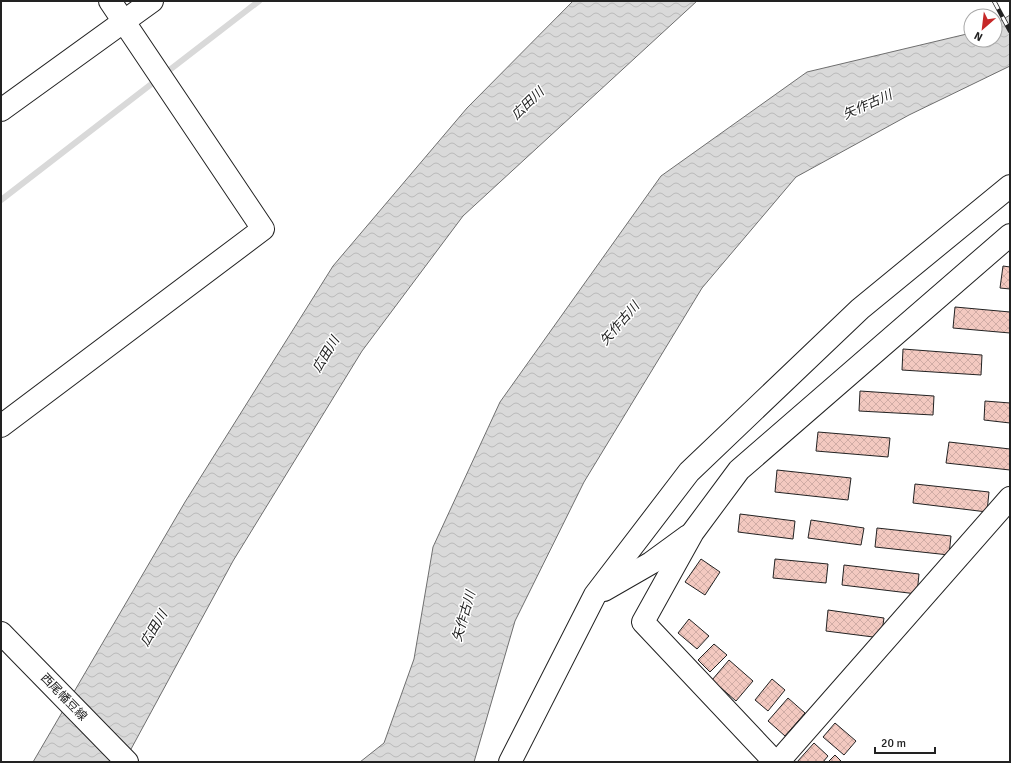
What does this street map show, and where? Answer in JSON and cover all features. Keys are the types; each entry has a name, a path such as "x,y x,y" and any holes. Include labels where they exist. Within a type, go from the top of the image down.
{"street":[{"path":"1,426 263,229 154,64 110,1"},
{"path":"1,110 152,1"},
{"path":"510,762 595,595 689,472 860,309 1010,186"},
{"path":"1010,235 739,470 693,532 643,622 777,762 1010,498"},
{"path":"595,595 651,563 693,532"},
{"name":"西尾幡豆線","path":"1,633 127,762"}],"water":[{"name":"広田川","path":"573,1 697,1 463,216 362,351 233,561 124,762 33,762 185,502 333,266 467,108"},
{"name":"矢作古川","path":"1010,15 1010,66 909,115 796,177 702,288 584,482 515,621 474,762 360,762 384,743 414,659 433,547 500,402 661,176 807,72 963,35 963,48 1003,48 1003,19"}],"building":[{"path":"1003,266 1010,267 1010,289 1000,288"},
{"path":"955,307 1010,312 1010,333 953,328"},
{"path":"903,349 982,355 981,375 902,370"},
{"path":"860,391 934,396 933,415 859,411"},
{"path":"985,401 1010,403 1010,423 984,420"},
{"path":"818,432 890,438 888,457 816,451"},
{"path":"949,442 1010,449 1010,470 946,463"},
{"path":"777,470 851,478 848,500 775,492"},
{"path":"915,484 989,492 987,512 913,503"},
{"path":"740,514 795,521 793,539 738,532"},
{"path":"811,520 864,528 861,545 808,538"},
{"path":"877,528 951,536 949,555 875,547"},
{"path":"701,559 720,572 705,595 685,582"},
{"path":"775,559 828,564 826,583 773,578"},
{"path":"844,565 919,574 917,594 842,585"},
{"path":"828,610 884,618 881,638 826,631"},
{"path":"689,619 709,636 697,649 678,633"},
{"path":"714,644 727,655 710,672 698,660"},
{"path":"729,660 753,681 736,701 712,680"},
{"path":"772,679 785,690 768,711 755,700"},
{"path":"788,698 805,713 785,736 768,721"},
{"path":"835,723 856,741 844,755 823,737"},
{"path":"814,743 828,756 823,762 797,762"},
{"path":"835,755 842,762 828,762"}],"waterway":[{"path":"1,200 259,1"}],"railway":[{"path":"994,1 1010,31"}]}
